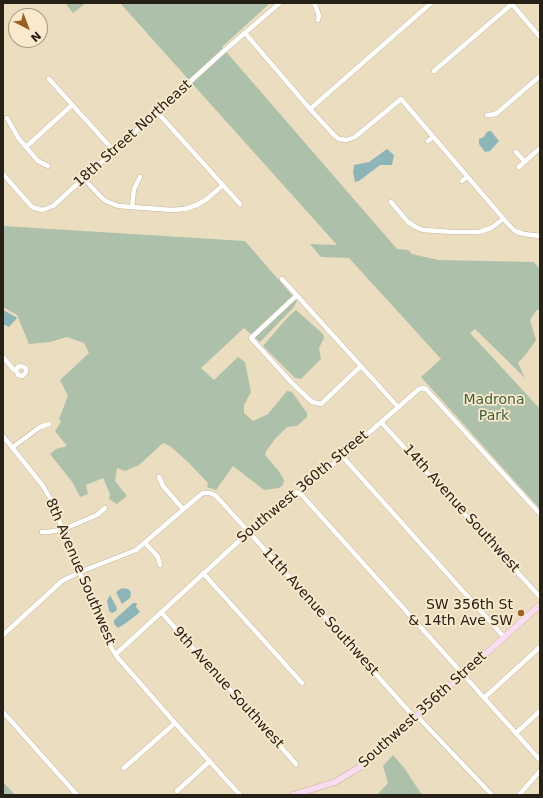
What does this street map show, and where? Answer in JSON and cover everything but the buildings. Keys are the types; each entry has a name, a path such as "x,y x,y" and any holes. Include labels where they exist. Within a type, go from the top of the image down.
{"main road":[{"name":"Southwest 356th Street","path":"293,795 327,785 352,773 540,605"}],"street":[{"name":"18th Street Northeast","path":"3,174 32,206 42,210 53,206 244,33 280,3"},
{"path":"314,3 318,10 318,20"},
{"path":"310,109 432,3"},
{"path":"434,71 512,3 540,37"},
{"path":"244,33 310,109 339,139 344,140 355,138 401,99 503,219 519,233 530,236 540,236"},
{"path":"487,115 497,113 540,76"},
{"path":"49,79 114,151"},
{"path":"26,147 72,105"},
{"path":"157,112 240,204"},
{"path":"7,118 19,139 38,161 48,166"},
{"path":"428,141 433,137"},
{"path":"519,167 540,148"},
{"path":"516,152 525,162"},
{"path":"132,207 134,189 140,177"},
{"path":"462,181 467,177"},
{"path":"84,179 101,197 108,202 123,207 172,210 185,209 197,205 207,200 223,185"},
{"path":"391,202 412,225 419,229 452,232 479,232 490,228 503,219"},
{"path":"282,279 398,407"},
{"path":"296,296 251,338 312,402 321,404 361,366"},
{"path":"3,357 13,369 16,370"},
{"name":"Southwest 360th Street","path":"116,654 289,494 293,492 300,493 419,388 426,389 540,514"},
{"name":"14th Avenue Southwest","path":"382,422 540,597"},
{"path":"13,448 40,427 49,424"},
{"name":"8th Avenue Southwest","path":"3,436 48,493 64,529 102,629 116,654 175,723 240,795"},
{"path":"342,456 504,637"},
{"path":"3,634 57,585 67,578 131,553 146,542 183,509 163,486 159,477"},
{"name":"11th Avenue Southwest","path":"183,509 198,496 207,492 216,496 416,717 492,795"},
{"path":"300,493 540,760"},
{"path":"42,532 64,529 97,515 105,508"},
{"path":"146,542 158,557 160,565"},
{"path":"203,573 302,683"},
{"name":"9th Avenue Southwest","path":"161,612 296,764"},
{"path":"484,698 540,647"},
{"path":"516,733 540,711"},
{"path":"3,712 77,795"},
{"path":"124,768 175,723"},
{"path":"177,791 210,761"},
{"path":"519,795 540,771"}],"green space":[{"path":"65,3 86,3 73,13"},
{"name":"Madrona Park","path":"120,3 270,3 222,47 397,249 408,250 412,254 438,260 534,262 540,270 540,308 530,320 536,340 518,363 525,378 475,329 470,333 540,409 540,509 421,377 441,359 349,258 321,257 310,244 337,245"},
{"path":"3,226 245,241 297,301 293,308 260,342 244,328 201,368 214,380 238,357 245,362 251,392 244,405 244,413 253,421 268,414 287,391 292,392 307,413 307,417 297,426 287,427 266,451 265,455 278,470 284,480 283,485 279,488 264,490 233,466 216,490 207,487 208,483 189,463 170,446 163,443 139,465 125,471 117,468 115,481 127,496 117,504 109,499 110,494 103,478 86,485 88,494 80,497 73,483 50,454 56,449 67,446 55,431 61,422 59,419 68,396 60,380 89,353 84,343 67,337 50,342 29,344 17,315 3,307"},
{"path":"296,310 323,334 324,338 319,348 321,359 301,379 295,378 263,346 287,318"},
{"path":"393,755 405,769 422,795 377,795 388,783 383,766"},
{"path":"3,782 15,795 3,795"}],"water":[{"path":"489,131 491,131 499,141 490,151 485,152 479,144 479,139 484,137"},
{"path":"387,149 394,155 392,165 380,165 359,181 355,182 353,172 354,165 369,162"},
{"path":"3,310 17,318 9,327 3,324"},
{"path":"122,588 128,589 131,592 130,598 122,604 116,592"},
{"path":"110,595 117,608 116,611 112,613 109,611 107,601"},
{"path":"133,603 137,603 136,607 140,612 118,628 114,624 114,620"}],"place":[{"name":"SW 356th St & 14th Ave SW","path":"521,613"}]}
